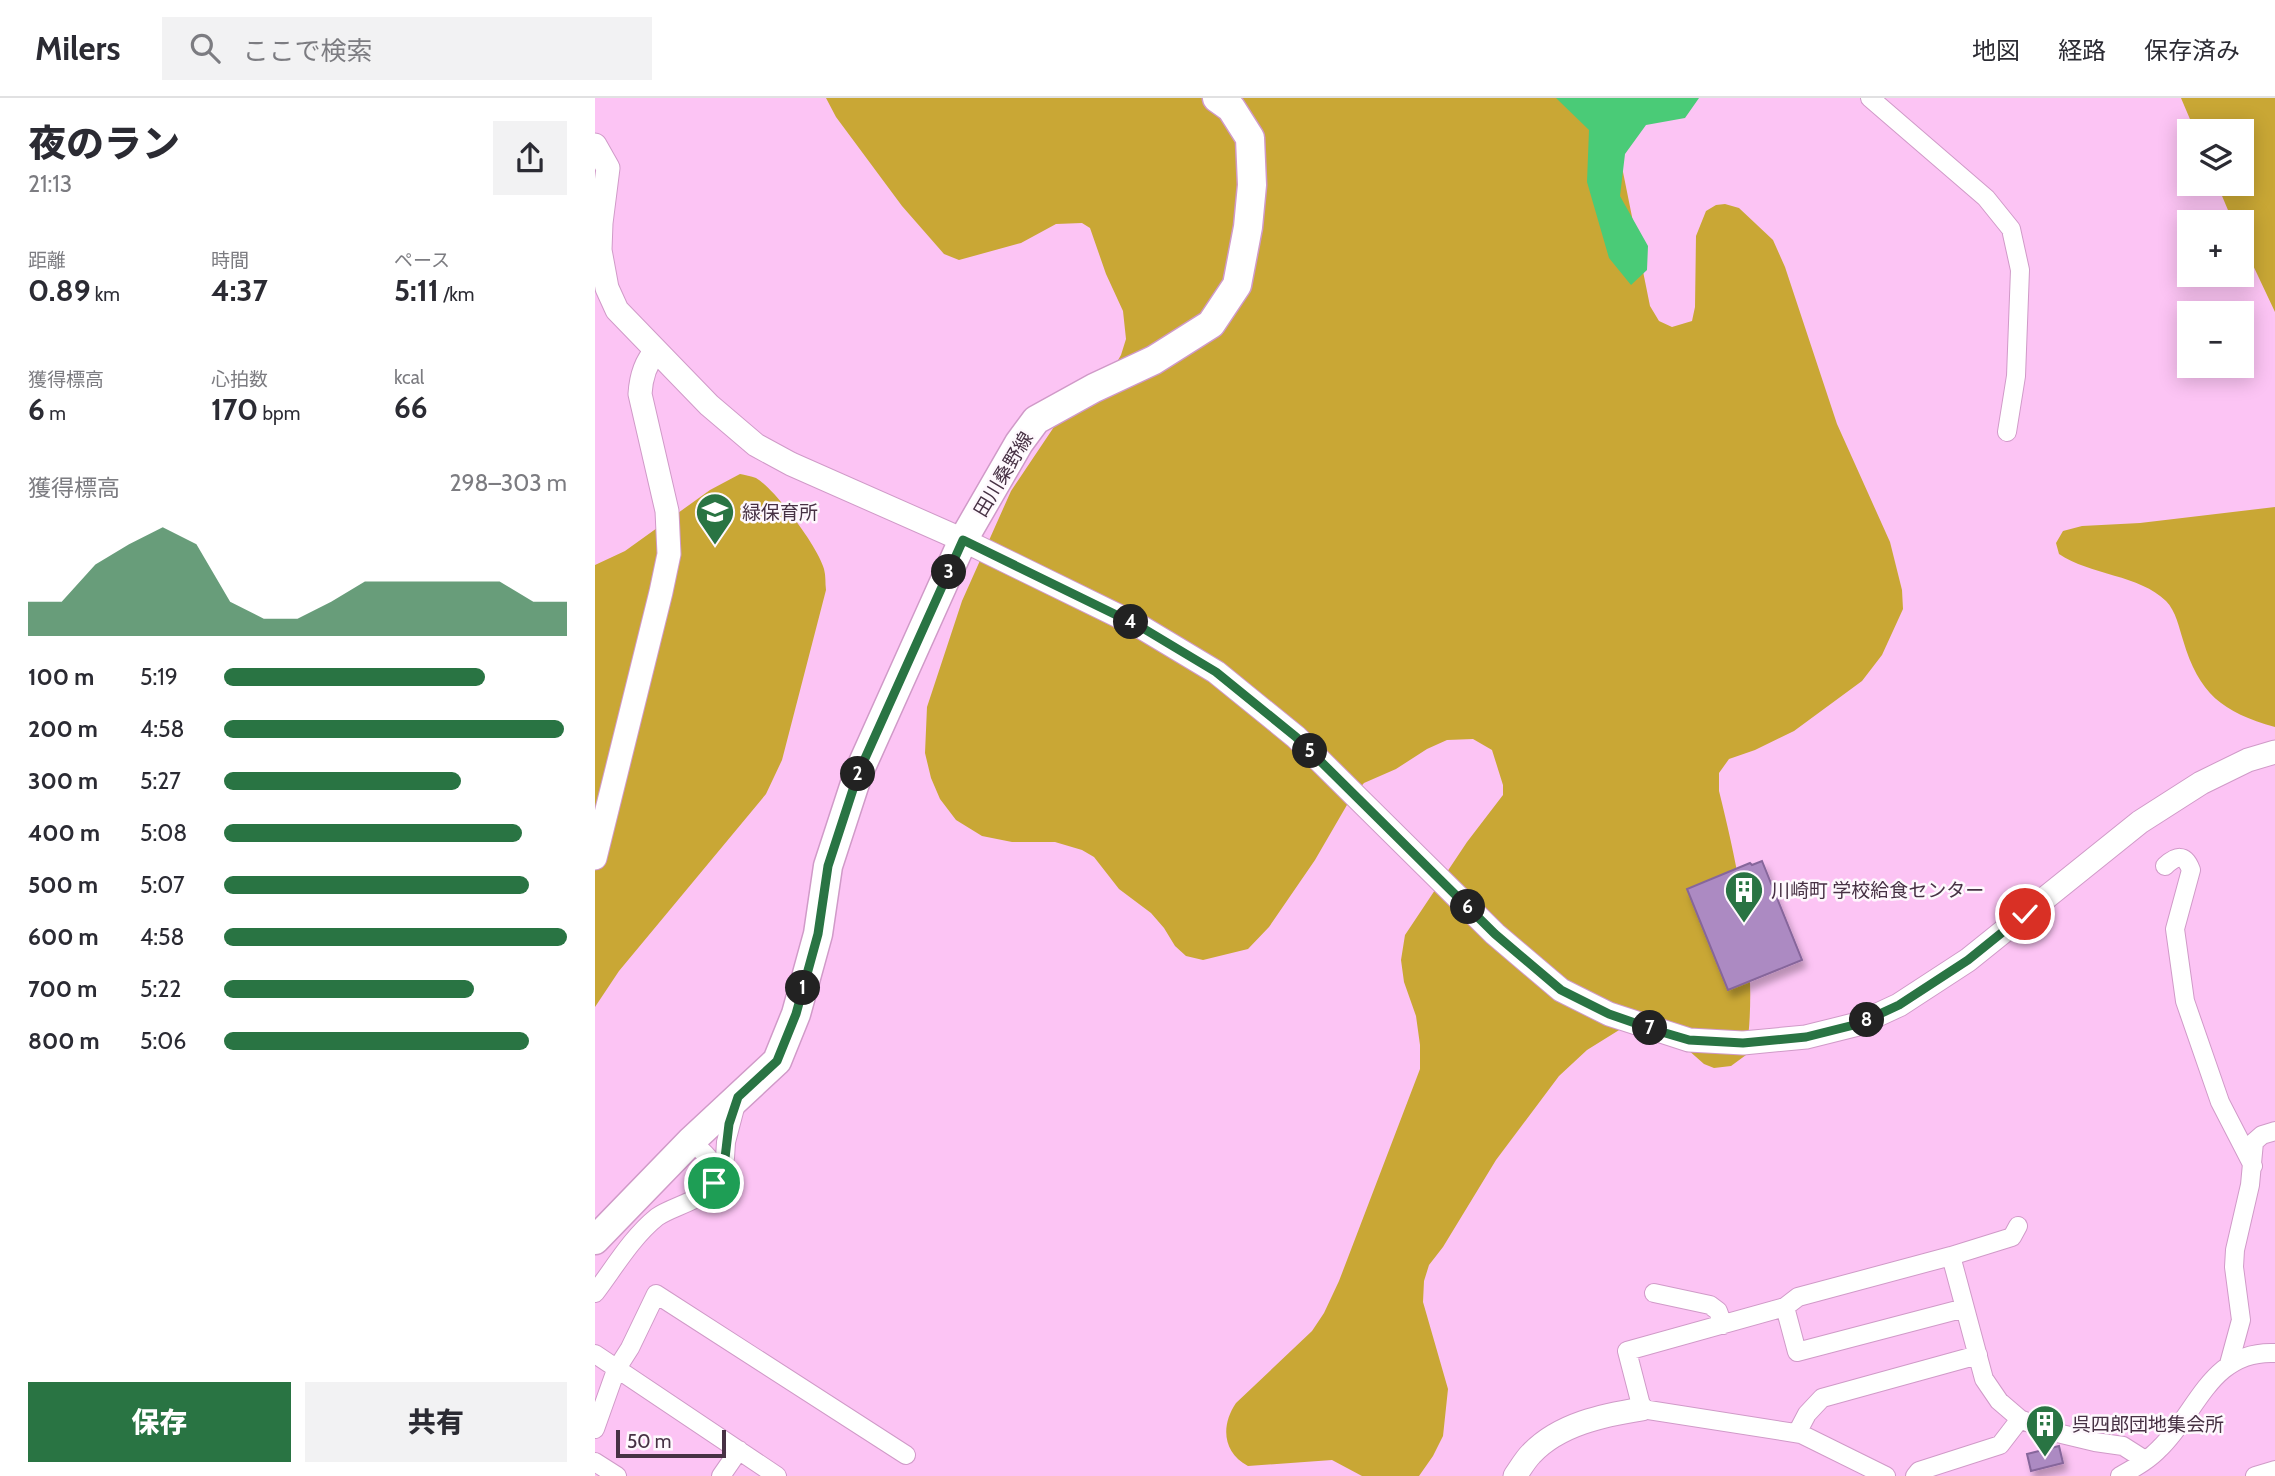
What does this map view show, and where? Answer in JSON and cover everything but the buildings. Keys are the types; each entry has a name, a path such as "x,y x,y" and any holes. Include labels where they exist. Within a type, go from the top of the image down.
{"main road":[{"name":"田川桑野線","path":"595,1240 691,1141 777,1061 796,1014 818,934 828,866 858,774 963,540 1019,443 1036,420 1094,388 1154,360 1211,324 1237,285 1248,227 1252,185 1250,138 1231,108 1217,98"}],"street":[{"path":"1870,98 1986,198 2011,229 2020,270 2016,376 2007,432"},
{"path":"595,145 608,168 600,250 607,288 617,310 709,405 756,445 791,464 963,540 1141,627 1216,672 1296,737 1495,934 1561,990 1609,1014 1689,1040 1743,1043 1806,1037 1858,1024 1899,1005 1968,960 2140,822 2201,783 2248,760 2275,752"},
{"path":"595,858 669,554 667,511 640,394 641,380 649,359 656,351"},
{"path":"2165,866 2174,858 2182,857 2188,861 2191,870 2175,929 2185,1000 2220,1102 2253,1166"},
{"path":"715,1170 725,1158 729,1124 738,1097"},
{"path":"2229,1363 2241,1320 2234,1267 2235,1250 2253,1166 2255,1142 2262,1135 2275,1131"},
{"path":"595,1293 657,1217 703,1195 714,1183 715,1170 711,1159 691,1141"},
{"path":"1642,1409 1627,1351 1785,1307 1798,1297 2012,1237 2018,1226"},
{"path":"1951,1256 1985,1379 1999,1401 2020,1419 2049,1431 2123,1446 2145,1460"},
{"path":"1654,1293 1710,1305 1718,1311 1723,1325"},
{"path":"595,1429 616,1370 656,1294 906,1455"},
{"path":"1785,1307 1797,1353 1965,1308"},
{"path":"2120,1476 2161,1448 2229,1363 2246,1355 2275,1353"},
{"path":"595,1354 777,1476"},
{"path":"1797,1433 1807,1414 1822,1398 1978,1354"},
{"path":"1515,1476 1532,1453 1560,1432 1605,1415 1642,1409 1797,1433 1886,1476"},
{"path":"1915,1476 1919,1471 2000,1445 2020,1419"},
{"path":"721,1476 739,1450"},
{"path":"595,1462 617,1476"},
{"path":"2255,1476 2275,1470"}],"shaded area":[{"path":"826,98 1594,98 1623,172 1650,306 1659,321 1672,327 1692,321 1695,307 1696,236 1706,211 1716,205 1725,204 1739,208 1773,240 1785,267 1837,424 1890,542 1902,590 1903,609 1882,655 1862,681 1794,731 1729,759 1719,773 1719,791 1734,856 1749,955 1746,1055 1731,1066 1714,1068 1704,1064 1670,1034 1624,1027 1587,1050 1559,1076 1496,1160 1443,1247 1429,1265 1424,1281 1423,1302 1448,1389 1443,1436 1419,1476 1362,1476 1332,1460 1248,1466 1233,1453 1226,1429 1236,1403 1312,1331 1339,1281 1420,1069 1416,1016 1404,982 1401,960 1405,935 1467,842 1503,795 1503,785 1492,750 1473,739 1447,740 1396,769 1364,783 1351,798 1315,860 1269,927 1248,949 1203,960 1186,956 1175,946 1151,913 1119,889 1094,857 1082,850 1055,842 1012,842 982,836 956,820 940,799 931,778 925,753 927,707 962,601 1011,491 1066,409 1114,367 1126,339 1123,311 1106,274 1090,228 1082,223 1056,224 1021,243 959,260 944,254 902,206 836,117"},
{"path":"1556,98 1699,98 1685,118 1646,125 1625,154 1620,196 1648,246 1647,270 1631,285 1609,258 1587,182 1589,130"},
{"path":"2181,98 2275,98 2275,312 2254,267 2254,210 2228,210 2222,196 2254,196 2254,119 2190,119"},
{"path":"740,474 756,478 774,494 814,547 825,574 826,590 782,760 766,794 619,971 595,1007 595,565 625,551 710,490"},
{"path":"2275,507 2275,727 2227,707 2205,687 2189,659 2175,615 2166,601 2155,592 2129,580 2071,561 2059,554 2056,543 2063,531 2082,526 2140,523"}],"place":[{"name":"緑保育所","path":"715,546"},
{"name":"川崎町 学校給食センター","path":"1744,924"},
{"name":"呉四郎団地集会所","path":"2045,1458"}],"route":[{"path":"714,1183 715,1170 725,1158 729,1124 738,1097 777,1061 796,1014 818,934 828,866 858,774 963,540 1141,627 1216,672 1296,737 1495,934 1561,990 1609,1014 1689,1040 1743,1043 1806,1037 1858,1024 1899,1005 1968,960 2025,914"}]}
